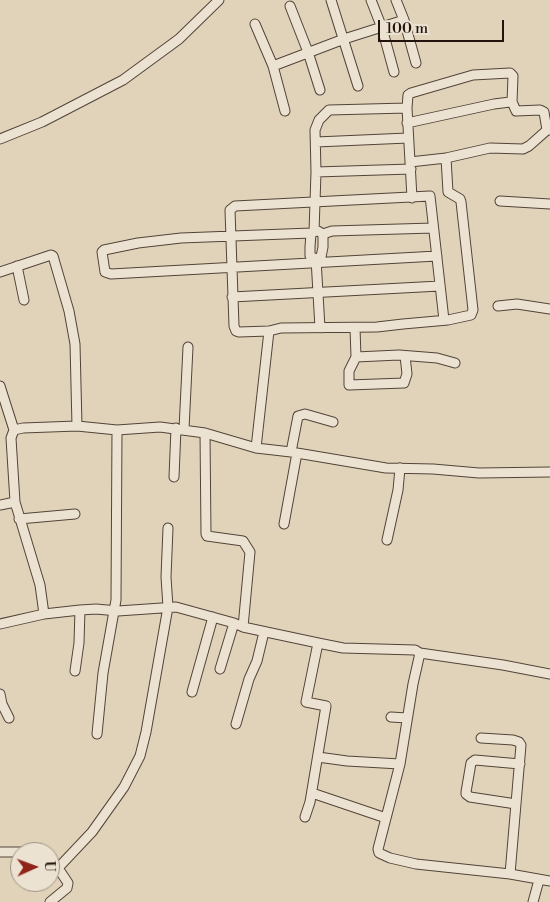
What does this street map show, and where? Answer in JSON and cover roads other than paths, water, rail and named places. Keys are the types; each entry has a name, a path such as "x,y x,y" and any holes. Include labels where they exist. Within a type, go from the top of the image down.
{"street":[{"path":"0,139 80,104 123,80 179,39 219,0"},
{"path":"331,0 358,86"},
{"path":"372,0 394,72"},
{"path":"396,0 404,20 416,63"},
{"path":"290,6 320,90"},
{"path":"273,66 344,39 404,20"},
{"path":"255,24 273,66 285,111"},
{"path":"316,172 411,166 483,148 523,149 549,130 544,112 540,110 516,111 512,102 512,74 481,74 411,93 407,98 406,108 411,166 412,198"},
{"path":"407,123 494,104 512,102"},
{"path":"320,328 317,261 321,257 322,252 316,233 316,124 329,110 406,108"},
{"path":"316,142 408,138"},
{"path":"444,320 431,197 234,206 230,210 232,297 236,331 269,331 281,328 355,328 444,320 471,315 473,310 461,202 460,199 447,191 446,158"},
{"path":"500,201 550,204"},
{"path":"433,228 231,235 138,243 102,252 105,272 108,274 317,261 437,256"},
{"path":"316,233 310,254 317,261"},
{"path":"0,272 51,255 55,261 76,344 77,426"},
{"path":"17,266 24,300"},
{"path":"232,297 440,286"},
{"path":"498,306 517,304 550,309"},
{"path":"355,328 356,357 349,371 349,383 351,386 404,383 407,374 404,356"},
{"path":"256,448 269,331"},
{"path":"174,477 188,347"},
{"path":"356,357 399,355 437,358 455,362"},
{"path":"0,386 14,430 11,438 15,502 40,585 44,614"},
{"path":"284,524 298,416 305,414 333,422"},
{"path":"14,430 77,426 117,430 134,428 180,429 205,433 256,448 294,452 386,468 479,473 550,472"},
{"path":"96,734 114,610 117,430"},
{"path":"205,433 206,534 207,536 243,541 250,552 243,627"},
{"path":"388,540 398,490 400,468"},
{"path":"0,505 15,502"},
{"path":"19,519 75,514"},
{"path":"60,861 92,832 124,787 138,763 146,732 168,607 166,577 168,528"},
{"path":"0,624 44,614 80,610 176,607 243,627 343,648 415,650 420,653 550,674"},
{"path":"75,671 79,643 80,610"},
{"path":"192,692 213,617"},
{"path":"220,669 234,623"},
{"path":"236,724 248,679 257,661 264,632"},
{"path":"305,817 312,794 326,706 306,702 318,643"},
{"path":"420,653 400,764 378,849 380,854 416,864 510,874 550,882"},
{"path":"0,694 2,704 9,718"},
{"path":"391,717 407,718"},
{"path":"481,738 519,742 521,745 510,874"},
{"path":"318,756 347,761 400,764"},
{"path":"516,804 470,797 466,792 471,763 475,760 520,764"},
{"path":"312,794 386,818"},
{"path":"50,902 67,888 68,884 60,874"},
{"path":"533,902 540,880"}]}
